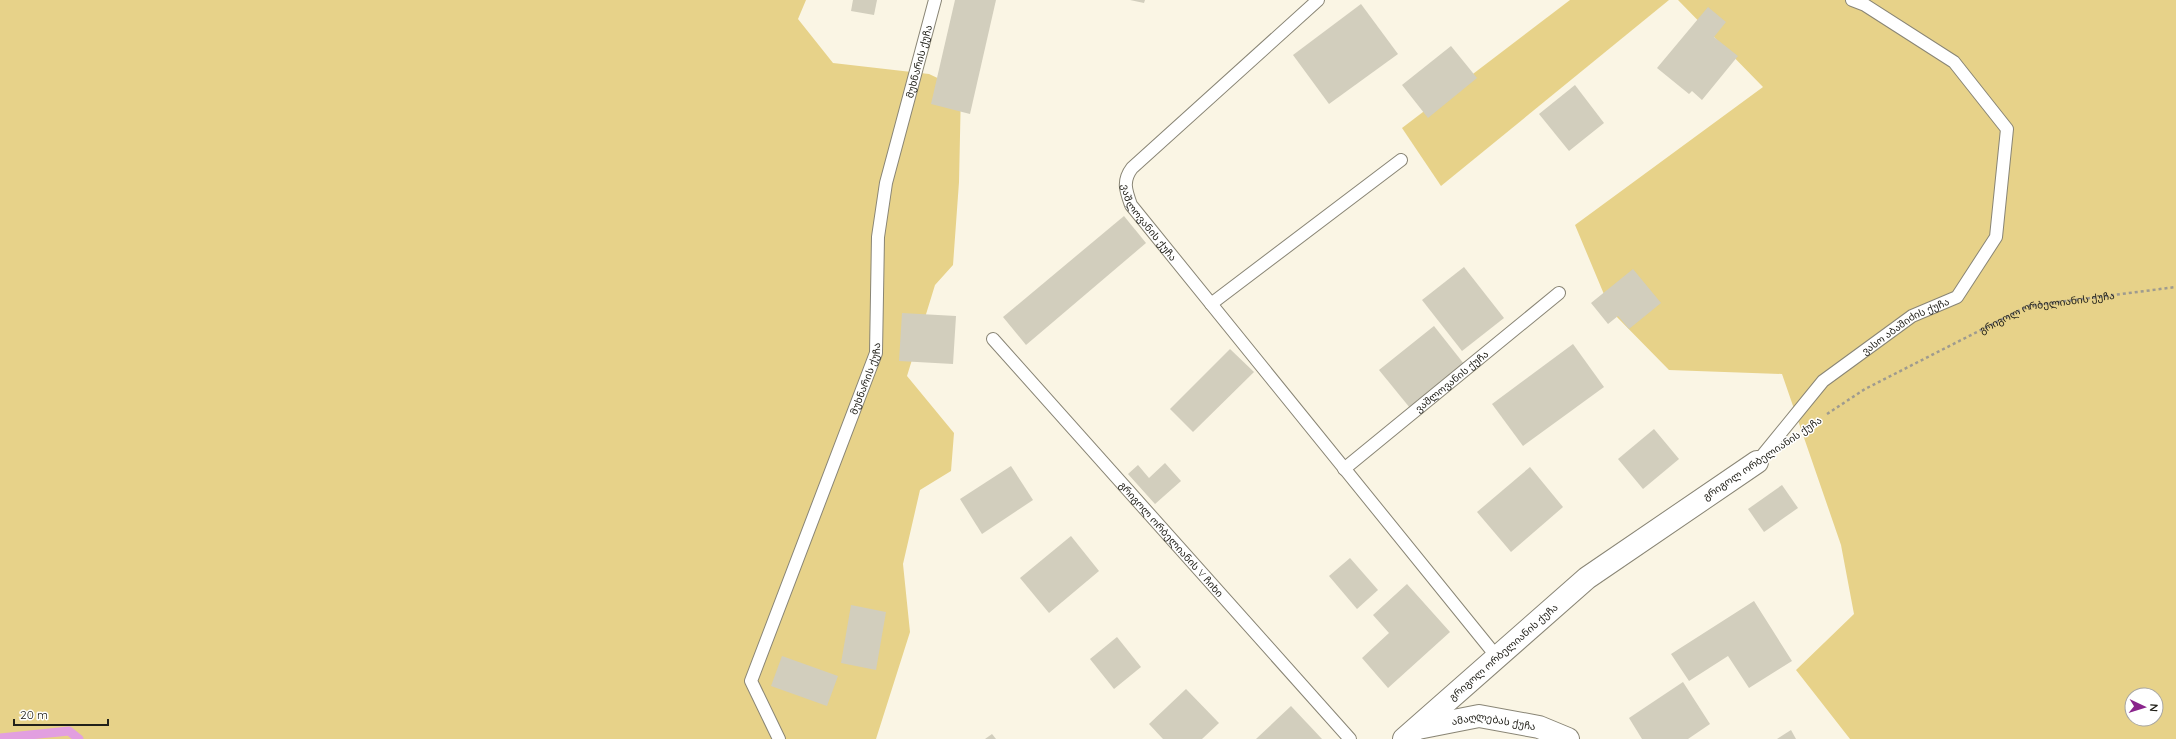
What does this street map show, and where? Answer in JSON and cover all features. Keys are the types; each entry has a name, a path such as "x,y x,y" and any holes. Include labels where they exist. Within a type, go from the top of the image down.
{"street":[{"name":"გრიგოლ ორბელიანის ქუჩა","path":"1410,733 1587,578 1757,462"},
{"name":"ამაღლებას ქუჩა","path":"1410,733 1480,716 1539,727 1568,739"}],"lane":[{"name":"მუხნარის ქუჩა","path":"779,739 751,681 876,353 878,237 886,183 935,0"},
{"name":"ვაშლოვანის ქუჩა","path":"1318,0 1132,168 1126,176 1125,187 1131,205 1497,657"},
{"name":"ვასო აბაშიძის ქუჩა","path":"1757,462 1824,381 1912,316 1957,297 1996,237 2007,129 1954,62 1865,5 1852,0"},
{"path":"1211,304 1401,160"},
{"name":"ვაშლოვანის ქუჩა","path":"1344,468 1559,293"},
{"name":"გრიგოლ ორბელიანის V ჩიხი","path":"992,339 1350,739"}],"path":[{"name":"გრიგოლ ორბელიანის ქუჩა","path":"1827,415 1865,389 2028,306 2176,287"}],"shaded area":[{"path":"0,0 806,0 798,19 833,63 929,74 961,89 959,182 953,265 935,285 907,376 954,433 951,471 920,490 903,564 910,632 876,739 0,739"},
{"path":"1570,0 1669,0 1441,186 1402,128"},
{"path":"1678,0 2176,0 2176,739 1850,739 1796,670 1854,614 1841,545 1782,374 1669,370 1611,311 1575,225 1763,87"}],"building":[{"path":"853,0 877,0 874,15 851,11"},
{"path":"955,0 996,0 970,114 931,104"},
{"path":"1130,0 1145,0 1144,3"},
{"path":"1361,4 1398,54 1329,104 1293,55"},
{"path":"1708,7 1726,22 1714,37 1738,56 1702,100 1692,91 1689,94 1657,68"},
{"path":"1451,46 1477,78 1428,118 1402,85"},
{"path":"1575,85 1604,123 1569,151 1539,114"},
{"path":"1124,216 1146,243 1026,345 1003,317"},
{"path":"1464,267 1504,318 1462,351 1422,300"},
{"path":"1633,269 1661,303 1629,329 1618,316 1608,324 1591,303"},
{"path":"902,313 956,316 953,364 899,361"},
{"path":"1434,326 1464,364 1410,408 1379,370"},
{"path":"1573,344 1604,387 1523,446 1492,404"},
{"path":"1230,349 1254,372 1193,432 1170,409"},
{"path":"1654,429 1679,459 1643,489 1618,459"},
{"path":"1165,463 1181,481 1155,504 1128,474 1138,465 1149,478"},
{"path":"1011,466 1033,500 982,534 960,499"},
{"path":"1530,467 1563,507 1511,552 1477,512"},
{"path":"1782,485 1798,508 1764,532 1748,509"},
{"path":"1071,536 1099,571 1049,613 1020,578"},
{"path":"1350,558 1378,590 1357,609 1329,576"},
{"path":"1407,584 1450,632 1388,688 1362,658 1389,633 1373,615"},
{"path":"1754,601 1792,661 1749,688 1728,656 1689,681 1671,654"},
{"path":"851,605 886,612 876,670 841,663"},
{"path":"1117,637 1141,667 1114,689 1090,659"},
{"path":"782,656 838,676 827,706 771,686"},
{"path":"1683,682 1710,724 1688,739 1642,739 1629,718"},
{"path":"1186,689 1219,723 1202,739 1163,739 1149,724"},
{"path":"1291,706 1322,739 1256,739"},
{"path":"1791,730 1796,739 1777,739"},
{"path":"992,734 996,739 985,739"}],"waterway":[{"path":"0,738 69,731 79,739"}]}
